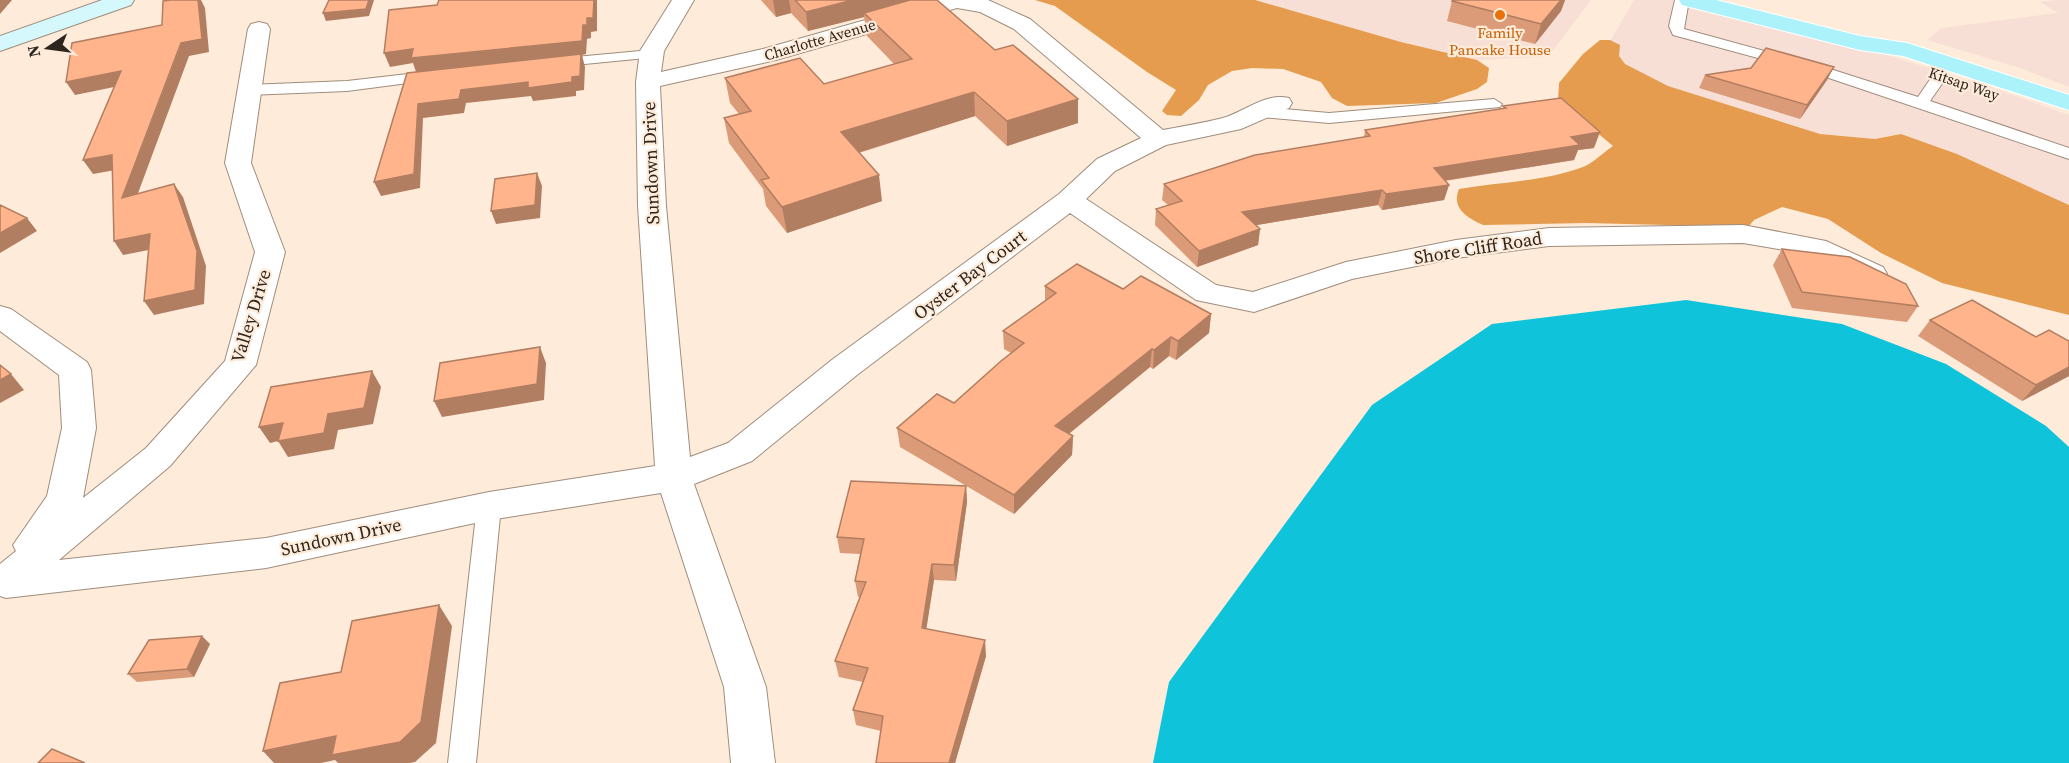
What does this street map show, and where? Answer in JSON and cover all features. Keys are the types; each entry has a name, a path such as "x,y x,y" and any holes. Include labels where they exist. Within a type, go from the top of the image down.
{"main road":[{"name":"Kitsap Way","path":"1690,0 1860,44 1918,53 2069,103"},
{"name":"Kitsap Way","path":"1860,44 1904,64 2069,121"}],"street":[{"path":"0,44 123,0"},
{"path":"650,68 683,0"},
{"name":"Charlotte Avenue","path":"650,68 768,55 956,1 986,6 1022,24 1158,139"},
{"name":"Valley Drive","path":"3,584 158,457 240,365 270,252 238,163 259,29"},
{"name":"Sundown Drive","path":"650,68 652,206 674,477 745,687 753,763"},
{"name":"Oyster Bay Court","path":"674,477 740,452 845,367 1069,200 1106,165 1158,139 1232,124 1270,107"},
{"name":"Shore Cliff Road","path":"1069,200 1207,293 1254,302 1346,271 1456,249 1549,237 1743,234 1816,247 1900,288"},
{"path":"0,316 75,370 79,428 64,500 3,584"},
{"name":"Sundown Drive","path":"3,584 266,553 489,506 674,477"}],"lane":[{"path":"1682,0 1676,26 1678,32 1822,71 1922,102 2069,154"},
{"path":"541,65 650,68"},
{"path":"249,90 347,86 450,74"},
{"path":"1922,102 1940,75"},
{"path":"1270,107 1329,118 1494,104"},
{"path":"462,763 489,506"}],"shaded area":[{"path":"1035,0 1255,0 1401,42 1477,60 1489,68 1487,82 1477,89 1436,103 1347,106 1332,98 1321,82 1283,69 1252,68 1232,71 1208,85 1199,100 1181,116 1167,115 1162,111 1176,90 1055,6"},
{"path":"1255,0 1591,0 1548,57 1477,60 1401,42"},
{"path":"1634,0 1681,0 1855,45 1990,87 2069,115 2069,205 1957,154 1901,134 1875,139 1820,134 1597,64"},
{"path":"2069,0 2069,87 2017,67 1927,40 1941,28 2058,13 2040,2"},
{"path":"1600,40 1610,40 1620,45 1619,56 1625,64 1668,86 1820,134 1875,139 1901,134 1957,154 2069,205 2069,315 1942,283 1881,253 1828,219 1782,207 1754,220 1748,227 1586,223 1483,225 1466,216 1457,202 1459,189 1537,179 1568,172 1587,165 1613,146 1558,100 1559,83 1583,54"}],"water":[{"path":"1686,300 1842,324 1946,364 2046,426 2069,447 2069,763 1153,763 1169,682 1372,405 1492,324"}],"building":[{"path":"198,0 202,39 181,43 122,198 174,184 197,251 195,290 144,301 150,234 114,241 112,155 83,160 121,71 66,82 72,43 162,25 163,1"},
{"path":"329,0 369,0 366,9 323,13"},
{"path":"439,0 594,0 593,18 587,18 587,25 583,25 582,41 411,58 413,49 384,53 389,10 437,5"},
{"path":"795,0 853,0 806,12"},
{"path":"910,0 937,0 995,50 1013,45 1078,99 1007,121 974,92 841,132 879,175 782,207 761,180 769,178 724,118 751,111 725,78 800,58 824,84 912,59 864,13"},
{"path":"1453,0 1561,0 1541,24"},
{"path":"1766,48 1834,67 1807,105 1705,75 1751,68"},
{"path":"581,54 580,76 572,77 572,82 528,88 528,82 461,90 459,99 418,104 414,174 374,182 407,73"},
{"path":"1561,98 1600,132 1571,137 1580,145 1434,168 1449,185 1386,194 1382,190 1242,212 1260,229 1199,251 1156,209 1182,201 1164,184 1255,155 1370,136 1365,130"},
{"path":"537,173 535,205 491,211 495,179"},
{"path":"0,205 27,218 0,233"},
{"path":"1782,249 1850,257 1906,284 1918,306 1802,292"},
{"path":"1077,264 1123,289 1141,276 1211,314 1178,341 1171,337 1154,350 1152,349 1055,426 1073,436 1014,495 897,428 937,394 954,403 1024,343 1003,331 1056,293 1045,286"},
{"path":"1972,300 2036,337 2049,330 2069,341 2069,367 2036,385 1930,320"},
{"path":"540,347 537,384 434,401 440,363"},
{"path":"0,365 11,374 0,380"},
{"path":"372,371 364,408 328,414 324,433 278,441 283,423 259,427 271,387"},
{"path":"851,481 966,486 954,565 932,564 922,628 985,640 949,763 876,763 883,716 853,710 868,668 835,661 866,582 855,581 864,539 837,537"},
{"path":"439,605 421,722 400,742 332,755 336,736 263,751 280,683 341,672 352,621"},
{"path":"202,636 187,669 128,674 149,640"},
{"path":"52,749 85,763 38,763"}],"place":[{"name":"Family Pancake House","path":"1500,15"}]}
